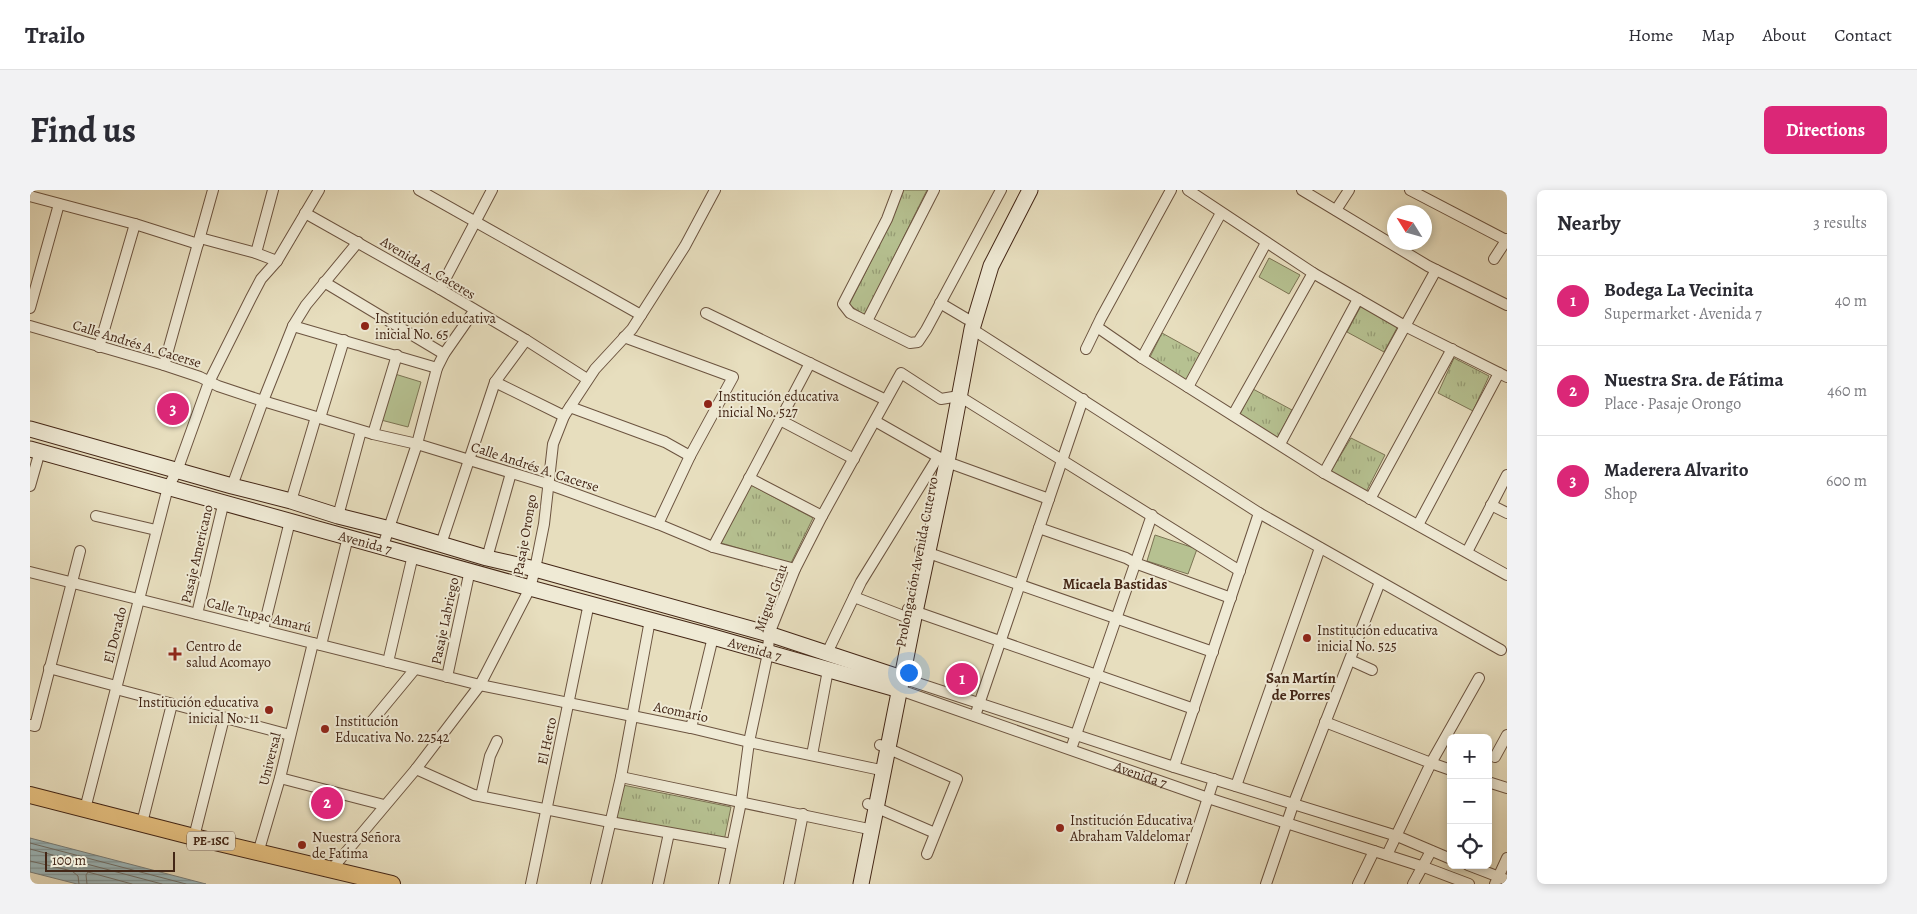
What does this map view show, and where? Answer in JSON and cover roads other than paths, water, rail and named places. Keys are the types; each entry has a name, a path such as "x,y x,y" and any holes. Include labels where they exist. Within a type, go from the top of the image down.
{"main road":[{"name":"PE-1SC","path":"30,795 258,853 392,884"}],"street":[{"path":"164,365 213,190"},
{"path":"256,253 273,190"},
{"name":"El Dorado","path":"85,809 168,487 177,471 209,382 261,279 277,261 319,190"},
{"path":"419,190 641,315"},
{"path":"440,289 492,190"},
{"name":"Pasaje Orongo","path":"332,870 384,805 416,769 480,685 530,588 544,524 553,444 564,416 587,380 641,315 685,246 715,190"},
{"path":"898,190 887,219 843,304 850,313 910,343 918,342 1001,190"},
{"path":"867,321 934,190"},
{"path":"968,325 979,270 1019,190"},
{"path":"968,325 991,266 1030,190"},
{"path":"1086,349 1101,318 1172,190"},
{"path":"1188,190 1312,273 1405,326 1503,375 1418,525"},
{"path":"1302,190 1436,270 1507,305"},
{"path":"1336,210 1349,190"},
{"path":"1410,190 1506,239 1494,259"},
{"path":"30,196 199,241 256,253 277,261"},
{"path":"30,308 59,204"},
{"name":"Avenida A. Caceres","path":"305,213 440,289 474,311 526,340 587,380"},
{"path":"1142,358 1221,213"},
{"path":"99,347 135,224"},
{"path":"232,486 263,401 294,326 306,305 358,242"},
{"path":"1188,387 1266,243"},
{"path":"1324,473 1436,270"},
{"path":"1233,415 1312,273"},
{"path":"324,282 444,354"},
{"path":"1280,444 1358,299"},
{"path":"940,303 968,325 1260,513 1501,650"},
{"path":"383,546 417,444 437,368 444,354 474,311"},
{"path":"706,312 886,400"},
{"name":"Prolongación Avenida Cutervo","path":"852,884 864,828 872,806 910,613 943,460 968,325"},
{"name":"Calle Andrés A. Cacerse","path":"30,326 164,365 263,401 373,434 417,444 548,484 658,524 713,547 795,569"},
{"path":"294,326 437,368"},
{"path":"1097,327 1142,358 1324,473 1507,575"},
{"path":"624,337 733,377 690,456 658,524"},
{"path":"291,501 344,340"},
{"path":"441,544 495,382 526,340"},
{"path":"1370,498 1452,349"},
{"path":"373,434 397,355"},
{"path":"713,547 810,363"},
{"name":"Miguel Grau","path":"724,884 742,802 749,742 768,653 769,634 795,569 901,373 941,399 955,397"},
{"path":"495,382 564,416"},
{"path":"955,397 1062,460 1240,571"},
{"path":"975,716 1083,399"},
{"path":"570,407 665,442 690,456"},
{"path":"780,420 854,459"},
{"path":"875,420 943,460 1049,499"},
{"name":"Avenida 7","path":"30,429 291,501 487,558 535,569 769,634 828,653 975,716 1208,798 1374,850 1470,884"},
{"path":"338,516 362,430"},
{"path":"30,486 35,450"},
{"name":"Avenida 7","path":"35,450 828,670 980,702 1174,767 1397,836 1447,857"},
{"path":"828,653 854,597 943,460"},
{"path":"487,558 510,473"},
{"path":"1467,552 1507,475"},
{"path":"748,478 822,516"},
{"name":"Pasaje Americano","path":"197,614 224,501"},
{"path":"1492,505 1507,513"},
{"path":"1174,767 1260,513"},
{"path":"1071,750 1152,515"},
{"path":"96,516 156,530"},
{"path":"263,630 290,521"},
{"path":"1039,528 1126,558 1231,598"},
{"name":"Universal","path":"258,853 280,778 290,735 348,537"},
{"path":"1236,786 1320,548"},
{"path":"32,725 50,668 80,551"},
{"path":"924,552 1213,652"},
{"path":"388,662 413,555"},
{"name":"Pasaje Labriego","path":"447,677 470,570"},
{"name":"Calle Tupac Amarú","path":"30,572 480,685"},
{"path":"1266,884 1293,805 1380,582"},
{"path":"854,597 1000,642 1194,709"},
{"name":"El Herto","path":"531,884 589,603"},
{"path":"596,884 621,777 650,620"},
{"path":"691,728 713,637"},
{"path":"1350,660 1372,670"},
{"path":"50,668 172,704 290,735"},
{"path":"372,721 414,669"},
{"path":"812,755 828,670"},
{"path":"1387,855 1431,763 1479,678"},
{"name":"Acomario","path":"480,685 691,728 876,769"},
{"path":"142,823 172,704"},
{"path":"194,837 224,718"},
{"path":"1325,722 1447,769"},
{"path":"1495,757 1507,735"},
{"path":"481,796 490,756 497,741"},
{"path":"884,746 957,779 927,854"},
{"name":"Prolongación Avenida Cutervo","path":"861,884 876,769 884,746"},
{"path":"416,769 474,795 732,844"},
{"path":"621,777 864,828"},
{"path":"280,778 384,805"},
{"path":"1180,884 1214,779"},
{"path":"1492,783 1507,788"},
{"path":"872,806 935,833"},
{"path":"789,884 803,814"},
{"path":"658,884 669,833"},
{"path":"1358,884 1374,850"},
{"path":"1414,884 1431,851"},
{"path":"1477,869 1500,880 1507,858"}],"water":[{"path":"30,838 206,884 77,884 30,872"}],"place":[{"name":"Institución educativa inicial No. 65","path":"365,326"},
{"name":"Institución educativa inicial No. 527","path":"708,404"},
{"name":"Maderera Alvarito","path":"173,409"},
{"name":"Institución educativa inicial No. 525","path":"1307,638"},
{"name":"Centro de salud Acomayo","path":"175,654"},
{"name":"Bodega La Vecinita","path":"962,679"},
{"name":"Institución educativa inicial No. 11","path":"269,710"},
{"name":"Institución Educativa No. 22542","path":"325,729"},
{"name":"Nuestra Sra. de Fátima","path":"327,803"},
{"name":"Institución Educativa Abraham Valdelomar","path":"1060,828"},
{"name":"Nuestra Señora de Fatima","path":"302,845"}],"district":[{"name":"Micaela Bastidas","path":"1115,584"},
{"name":"San Martín de Porres","path":"1301,686"}]}
